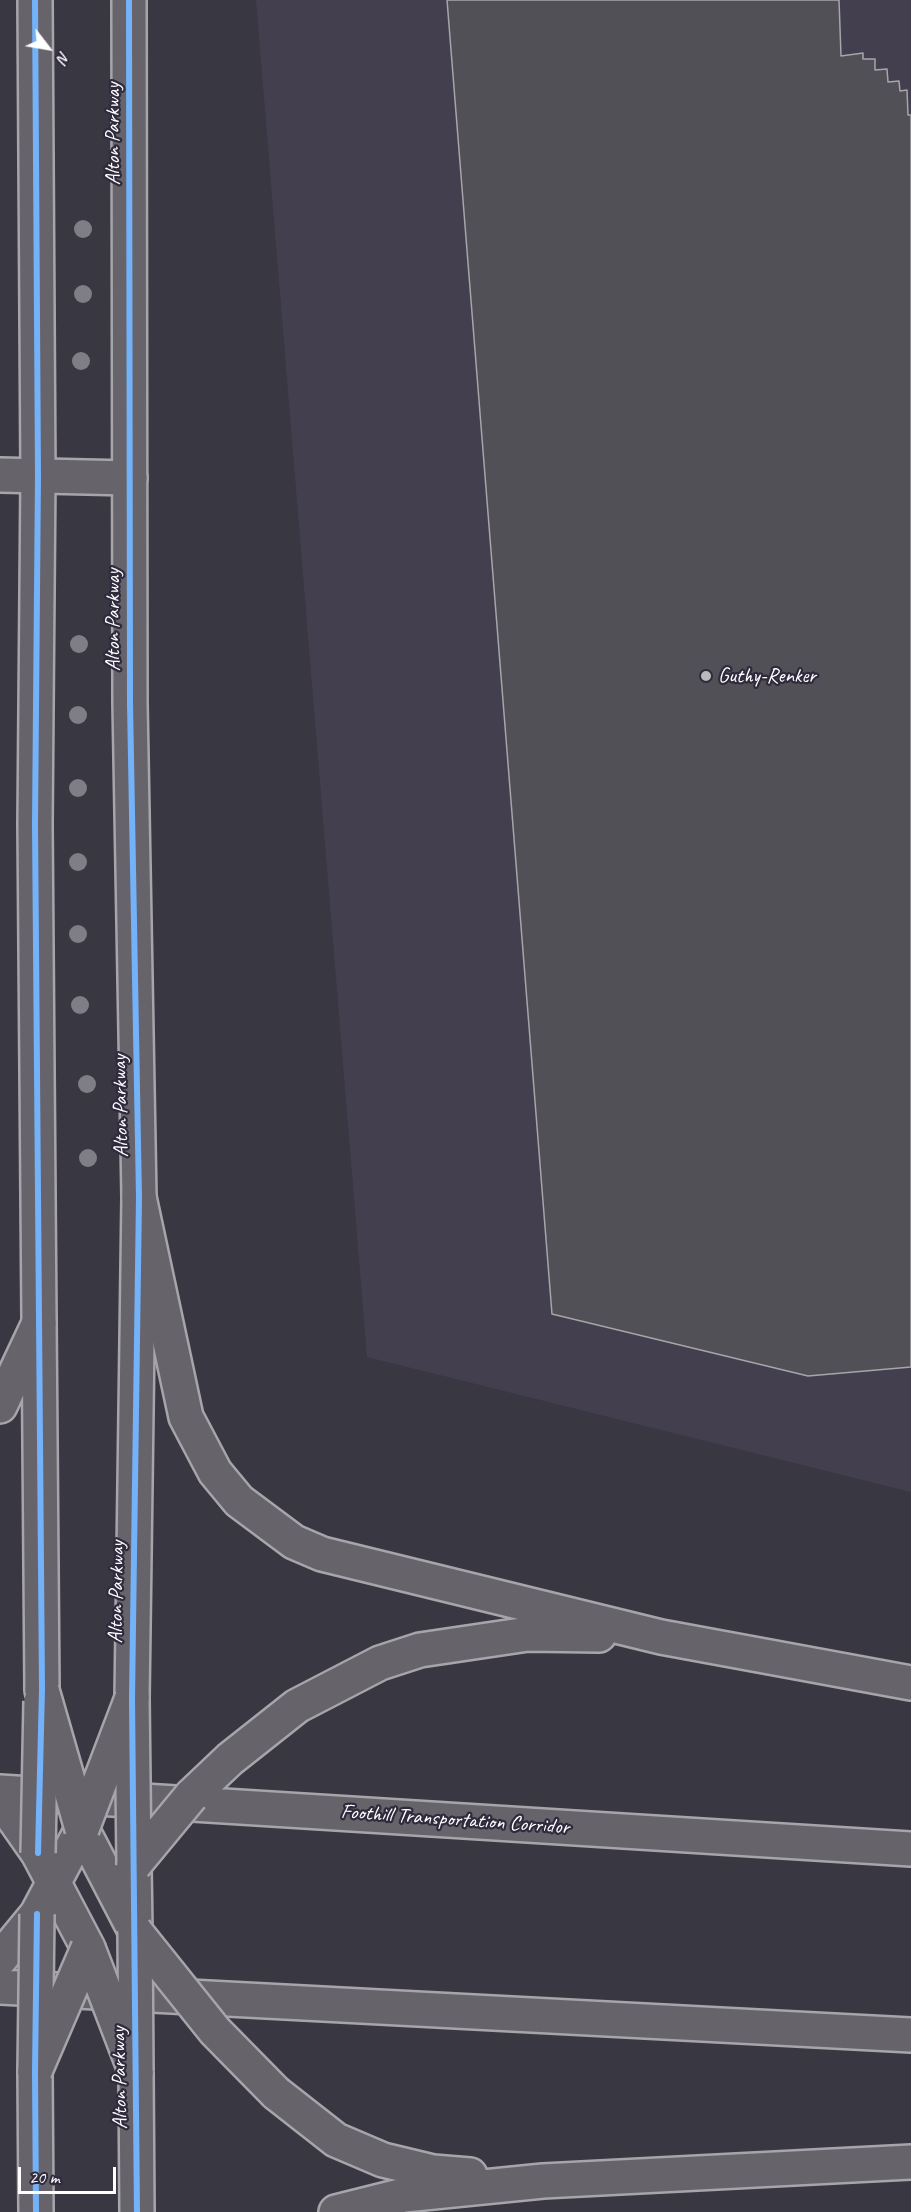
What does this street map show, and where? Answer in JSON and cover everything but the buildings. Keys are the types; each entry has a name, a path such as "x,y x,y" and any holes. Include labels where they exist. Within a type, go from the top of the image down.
{"main road":[{"path":"35,0 38,475 35,824 42,1690 35,2071 36,2212"},
{"name":"Alton Parkway","path":"129,0 130,715 139,1197 132,1698 137,2212"},
{"path":"0,475 130,478"},
{"path":"139,1197 186,1418 215,1472 239,1501 294,1542 322,1554 661,1637 911,1683"},
{"path":"0,1406 39,1323"},
{"path":"35,2071 88,1948 134,1865 191,1796 230,1759 297,1706 380,1664 420,1650 528,1634 661,1637"},
{"path":"42,1690 82,1829 135,1931 215,2031 276,2093 336,2140 383,2160 433,2172 543,2181"},
{"path":"0,1959 37,1914 55,1883 82,1829 132,1698"},
{"name":"Foothill Transportation Corridor","path":"0,1792 911,1849"},
{"path":"0,1799 38,1853 88,1948 136,2073"},
{"path":"0,1987 911,2035"},
{"path":"336,2212 404,2195 543,2181 911,2162"}],"shaded area":[{"name":"Guthy-Renker","path":"256,0 911,0 911,1492 367,1357"}],"cycle path":[{"path":"35,0 38,475 35,824 42,1689 38,1853"},
{"path":"129,0 130,703 139,1197 132,1698 137,2212"},
{"path":"36,2212 37,1914"}],"place":[{"name":"Guthy-Renker","path":"706,676"}]}
